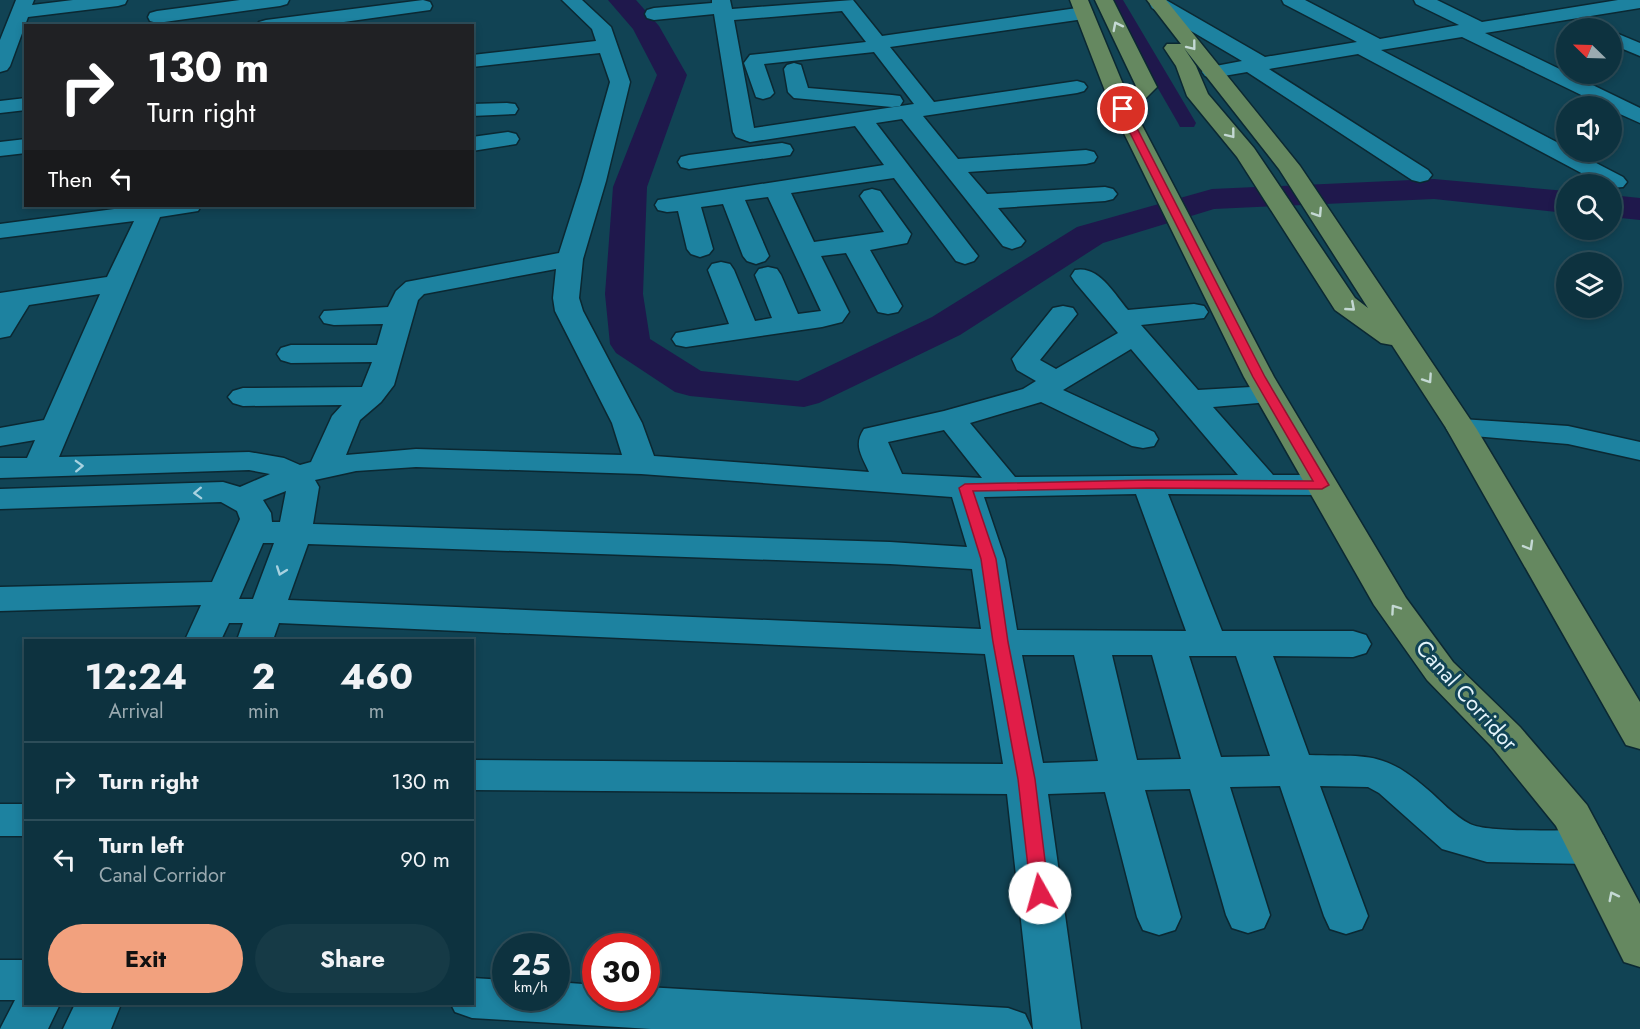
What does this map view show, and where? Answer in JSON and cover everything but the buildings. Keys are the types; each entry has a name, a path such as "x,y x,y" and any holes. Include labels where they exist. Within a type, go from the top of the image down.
{"main road":[{"path":"1081,7 1123,109 1147,87 1104,0"},
{"path":"1152,1 1288,166 1461,428 1640,735"},
{"path":"1152,1 1186,66 1198,96 1223,123 1256,169 1345,304 1408,350"},
{"path":"1198,96 1234,100"},
{"name":"Canal Corridor","path":"1123,109 1264,386 1392,604 1440,671 1513,745 1572,816 1640,948"}],"street":[{"path":"6,68 23,6 118,0"},
{"path":"157,17 277,0 289,24 423,6"},
{"path":"571,0 601,27 619,75 620,89 570,259 566,298 569,311 627,423 641,465"},
{"path":"1291,0 1368,46 1600,174"},
{"path":"1423,0 1471,29 1640,116"},
{"path":"1152,1 1254,64 1420,175"},
{"path":"654,14 722,8 752,13 787,5 815,8 845,2 921,108 951,166 1012,241"},
{"path":"1212,72 1471,29 1559,7 1582,11 1640,2"},
{"path":"787,5 786,19 807,40 847,98"},
{"path":"729,49 807,40 874,40 1081,7"},
{"path":"1559,7 1576,18"},
{"path":"722,8 744,132 750,135 881,139"},
{"path":"752,13 766,46"},
{"path":"763,93 755,61 807,40"},
{"path":"1622,42 1640,50"},
{"path":"493,112 475,77 609,46"},
{"path":"794,69 798,92 801,94 921,108 1077,87"},
{"path":"739,100 881,139 964,256"},
{"path":"0,107 24,104"},
{"path":"781,199 881,139 921,108"},
{"path":"474,110 493,112"},
{"path":"689,162 881,139"},
{"path":"676,198 881,139"},
{"path":"474,144 504,148 474,159"},
{"path":"0,149 24,146"},
{"path":"951,166 1086,158"},
{"path":"676,198 730,195 781,199 872,196 915,189"},
{"path":"980,202 1105,194"},
{"path":"730,195 788,324"},
{"path":"806,251 898,238 898,234 872,196"},
{"path":"676,198 700,249"},
{"path":"686,339 822,319 832,316 835,312 781,199"},
{"path":"0,231 170,207"},
{"path":"39,467 151,208"},
{"path":"855,244 888,306"},
{"path":"261,626 295,533 303,487 310,472 347,416 371,396 379,385 405,297 415,288 570,259"},
{"path":"721,270 745,330"},
{"path":"1084,276 1264,485"},
{"path":"0,330 9,300 120,283"},
{"path":"890,483 873,445 875,436 951,419 1050,386 1129,326 1194,312"},
{"path":"1063,314 1026,359 1027,364 1050,386 1143,439"},
{"path":"334,316 400,315"},
{"path":"291,354 388,353"},
{"path":"1191,399 1264,386"},
{"path":"243,397 371,396"},
{"path":"951,419 1006,487"},
{"path":"0,437 57,427"},
{"path":"1461,428 1568,435 1640,451"},
{"path":"241,498 310,472 356,462 416,458 641,465 965,488 1148,484 1322,485"},
{"path":"0,468 249,461 310,472"},
{"path":"1148,484 1209,643"},
{"path":"965,488 988,559 1026,779 1057,1029"},
{"path":"0,499 223,492 241,498 254,508 257,519 215,615"},
{"path":"252,532 890,553 988,559"},
{"path":"0,599 215,615 261,626 1001,642 1353,644"},
{"path":"1090,642 1121,776 1159,917"},
{"path":"1167,643 1248,915"},
{"path":"1250,644 1346,916"},
{"path":"474,775 1026,779 1296,770 1375,772 1393,782 1457,837 1487,845 1588,847"},
{"path":"0,820 24,820"},
{"path":"0,980 24,980"},
{"path":"474,998 1008,1029"},
{"path":"24,1029 36,1005"},
{"path":"87,1029 98,1005"}],"waterway":[{"path":"621,0 645,26 672,75 630,187 624,294 630,344 690,383 804,394 946,326 1090,235 1212,199 1434,189 1556,201"},
{"path":"1115,0 1187,123"},
{"path":"1622,207 1640,209"}],"route":[{"path":"1040,893 1026,779 988,559 965,488 1148,484 1322,485 1259,377 1123,109"}]}
